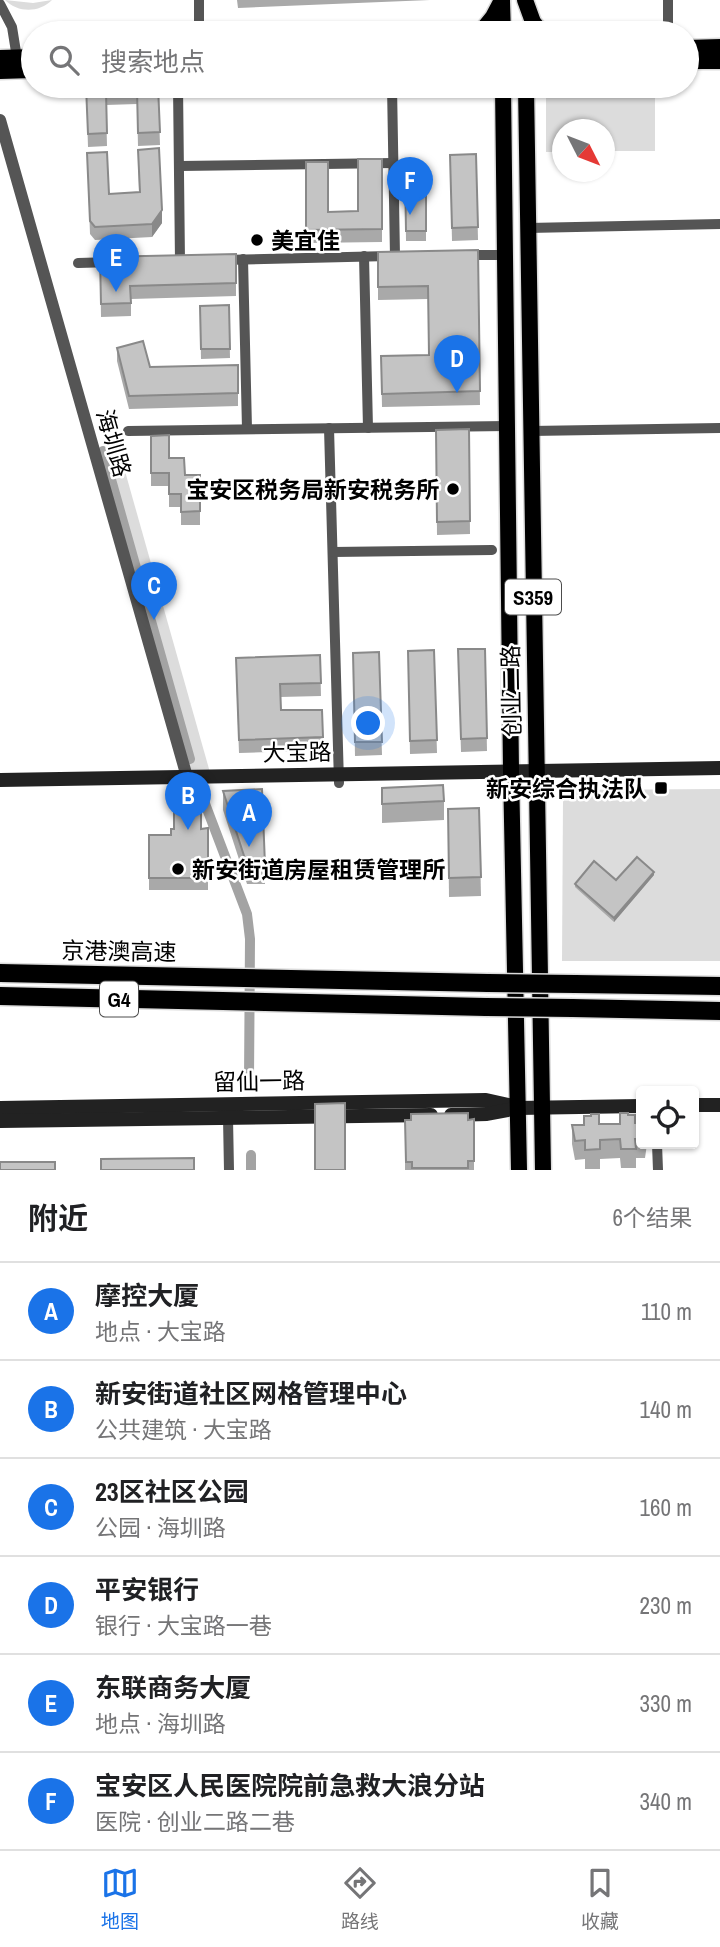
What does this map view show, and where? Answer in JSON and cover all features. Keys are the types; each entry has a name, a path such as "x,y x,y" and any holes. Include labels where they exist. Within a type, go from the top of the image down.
{"highway":[{"name":"京港澳高速","path":"0,973 720,986"},
{"name":"京港澳高速","path":"0,996 720,1011"}],"main road":[{"path":"490,21 502,0"},
{"path":"502,0 503,21"},
{"path":"525,0 525,21"},
{"path":"525,0 533,21"},
{"path":"699,48 720,47"},
{"path":"699,61 720,61"},
{"path":"0,71 21,71"},
{"path":"499,98 503,107"},
{"name":"创业二路","path":"503,98 511,776 519,1170"},
{"name":"创业二路","path":"526,98 543,1170"},
{"path":"526,104 529,98"},
{"name":"大宝路","path":"0,789 720,768"},
{"name":"大宝路","path":"535,775 720,777"},
{"name":"大宝路","path":"0,780 187,777 339,779"},
{"name":"留仙一路","path":"0,1108 486,1100 518,1108"},
{"path":"699,1105 720,1105"},
{"name":"留仙一路","path":"0,1121 486,1114 518,1108 636,1106"}],"street":[{"path":"200,0 200,21"},
{"path":"668,0 668,21"},
{"path":"0,4 12,27 8,58"},
{"path":"178,98 180,261"},
{"path":"392,98 395,256"},
{"name":"海圳路","path":"0,120 187,777"},
{"path":"180,166 393,163"},
{"path":"528,228 720,223"},
{"path":"450,255 505,254"},
{"path":"364,256 368,428"},
{"path":"218,260 409,256"},
{"path":"243,259 247,429"},
{"path":"167,261 193,261"},
{"path":"78,263 129,262"},
{"path":"128,431 507,426"},
{"path":"329,428 339,779"},
{"path":"531,431 720,428"},
{"path":"332,552 492,550"},
{"path":"228,1118 229,1170"},
{"path":"657,1149 658,1170"}],"shaded area":[{"path":"5,0 33,3 52,0 29,10 16,7"},
{"path":"546,98 655,98 655,151 615,151 615,119 552,119 552,152 546,152"},
{"path":"121,457 211,776 187,777 94,463"},
{"path":"720,789 720,961 562,961 563,800 572,790"}],"building":[{"path":"86,98 106,98 107,133 88,134"},
{"path":"137,98 159,98 160,132 138,133"},
{"path":"159,148 162,210 152,224 95,227 90,221 87,153 107,152 109,194 140,192 138,150"},
{"path":"476,154 478,227 452,228 450,155"},
{"path":"358,159 382,159 382,229 306,230 306,162 328,162 328,212 358,211"},
{"path":"405,170 426,170 426,231 406,231"},
{"path":"478,250 480,391 382,394 381,356 429,355 428,286 378,287 378,252"},
{"path":"236,254 236,283 130,286 131,303 101,304 100,257"},
{"path":"229,305 230,349 201,349 200,306"},
{"path":"143,341 150,367 238,365 238,393 129,396 117,348"},
{"name":"宝安区税务局新安税务所","path":"469,429 470,521 437,522 436,430"},
{"path":"169,435 169,458 184,458 185,475 200,475 200,511 181,512 181,494 169,494 169,473 151,473 151,436"},
{"path":"458,649 485,649 487,738 461,739"},
{"path":"434,650 437,740 410,741 408,651"},
{"path":"379,652 382,742 355,742 353,653"},
{"path":"320,655 321,683 280,684 281,710 322,710 323,737 239,740 236,658"},
{"path":"443,785 444,801 382,804 382,788"},
{"path":"262,789 265,865 247,865 223,791"},
{"path":"479,808 481,877 449,878 448,809"},
{"name":"新安街道房屋租赁管理所","path":"174,809 201,809 201,829 208,828 208,878 149,878 149,835 171,835 171,829 174,829"},
{"path":"637,857 654,872 614,918 575,884 594,861 616,880"},
{"path":"345,1103 345,1170 315,1170 315,1104"},
{"path":"468,1113 468,1120 474,1119 474,1161 468,1161 468,1168 412,1168 412,1162 406,1162 405,1120 411,1120 411,1114"},
{"path":"620,1113 635,1115 636,1149 621,1149 620,1139 600,1140 600,1149 585,1150 585,1140 575,1141 572,1125 584,1125 584,1116 599,1114 599,1124 620,1124"},
{"path":"194,1158 194,1170 101,1170 101,1159"},
{"path":"0,1162 55,1162 55,1170 0,1170"}],"waterway":[{"path":"103,451 190,759"},
{"path":"204,801 247,914 250,939 249,1080"},
{"path":"251,1155 251,1170"}],"place":[{"name":"宝安区人民医院院前急救大浪分站","path":"410,215"},
{"name":"美宜佳","path":"257,240"},
{"name":"东联商务大厦","path":"116,292"},
{"name":"平安银行","path":"457,393"},
{"name":"宝安区税务局新安税务所","path":"453,489"},
{"name":"23区社区公园","path":"154,620"},
{"name":"新安综合执法队","path":"661,788"},
{"name":"新安街道社区网格管理中心","path":"188,830"},
{"name":"摩控大厦","path":"249,847"},
{"name":"新安街道房屋租赁管理所","path":"178,869"}]}
